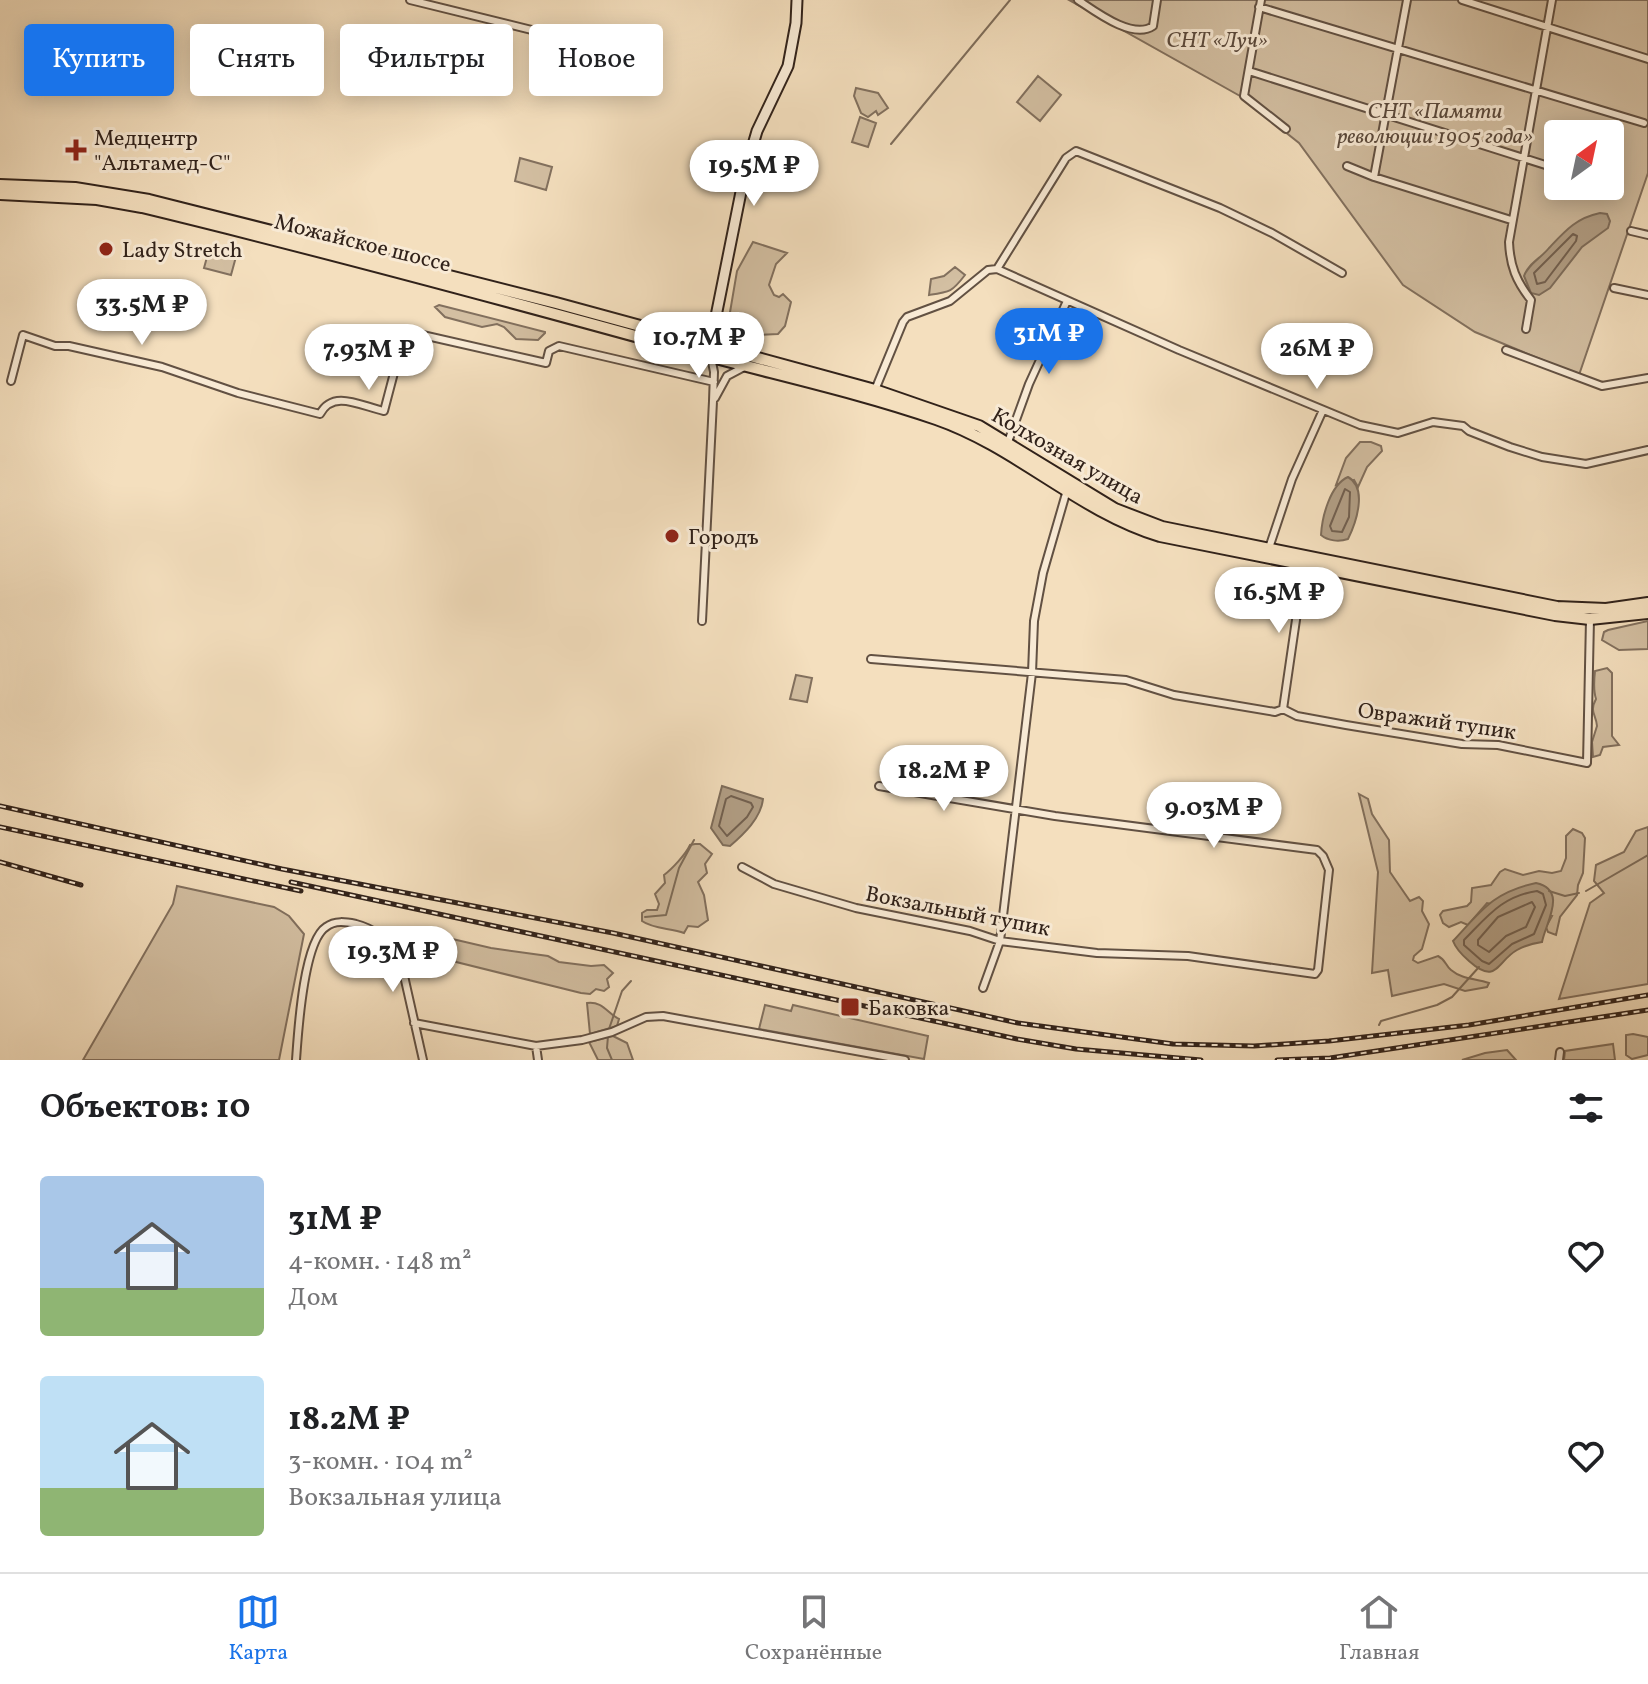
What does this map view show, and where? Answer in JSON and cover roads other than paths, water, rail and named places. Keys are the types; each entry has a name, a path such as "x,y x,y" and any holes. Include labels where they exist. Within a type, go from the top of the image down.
{"main road":[{"path":"711,351 745,172 757,131 788,66 797,0"},
{"name":"Можайское шоссе","path":"0,185 75,188 149,200 556,303 711,351"},
{"name":"Можайское шоссе","path":"0,194 97,199 142,207 711,351"},
{"name":"Колхозная улица","path":"711,351 747,366 884,402 947,423 989,441 1133,528 1197,544 1503,605 1590,619 1648,613"},
{"name":"Колхозная улица","path":"711,351 875,390 950,414 1008,442 1115,509 1139,520 1557,607 1606,609 1648,603"}],"street":[{"path":"410,0 529,29"},
{"path":"1078,0 1124,27 1143,30 1153,26 1157,0"},
{"path":"1374,177 1407,0"},
{"path":"1462,0 1648,59"},
{"path":"1526,329 1531,300 1510,266 1509,242 1552,0"},
{"path":"1286,129 1244,96 1259,2 1644,123"},
{"path":"1249,71 1544,164"},
{"path":"997,269 1066,158 1076,151 1220,208 1342,273"},
{"path":"1347,166 1511,220"},
{"path":"1631,231 1648,235"},
{"path":"875,390 907,317 950,301 988,270 997,269 1360,425 1398,433 1433,422 1463,426 1469,431 1542,457 1586,464 1648,450"},
{"path":"1614,288 1648,295"},
{"path":"1008,442 1029,384 1067,301"},
{"path":"11,381 23,335 55,346 69,346 162,367 238,393 320,414 329,401 336,399 384,411 405,331 546,363 549,351 559,346 714,382"},
{"path":"1506,350 1602,386 1648,378"},
{"path":"702,621 714,382 711,351"},
{"path":"713,401 727,376 747,366"},
{"path":"1268,549 1292,479 1323,410"},
{"path":"983,988 1000,941 1032,673 1036,609 1067,490"},
{"path":"1283,709 1304,565"},
{"name":"Овражий тупик","path":"871,659 1126,680 1174,695 1275,712 1283,709 1297,716 1346,725 1462,744 1498,745 1587,763 1590,619"},
{"path":"879,786 1017,810"},
{"name":"Вокзальный тупик","path":"742,867 774,884 856,908 970,931 1000,941 1097,953 1188,956 1317,973 1329,870 1317,850 1017,810"},
{"path":"296,1060 299,1004 316,937 327,925 337,922 365,926 391,945 404,969 423,1060"},
{"path":"414,1023 536,1046 582,1040 654,1016 905,1060"},
{"path":"536,1046 538,1060"}],"water":[{"path":"1600,213 1607,214 1610,221 1608,228 1582,247 1550,288 1539,295 1531,293 1524,276 1528,268 1572,226"},
{"path":"1348,477 1358,489 1357,515 1348,539 1330,540 1321,535 1325,511 1336,487"},
{"path":"722,786 763,799 755,819 730,846 723,845 711,828"},
{"path":"1536,883 1546,887 1553,899 1542,942 1517,950 1496,969 1486,971 1478,968 1453,941 1498,897"}],"waterway":[{"path":"891,144 1010,0"},
{"path":"645,917 666,915 679,868 694,840"},
{"path":"1586,891 1648,855"},
{"path":"1549,891 1565,896 1579,893"},
{"path":"1379,1025 1381,1021 1437,1005 1452,997 1479,967"},
{"path":"609,1029 622,991 631,981"},
{"path":"608,1036 607,1048 612,1060"}],"railway":[{"path":"0,806 282,869 613,933 1018,1023 1173,1044 1254,1046 1329,1041 1469,1025 1648,995"},
{"path":"0,827 301,891"},
{"path":"0,862 81,885"},
{"path":"291,882 1017,1039 1076,1049 1201,1060"},
{"path":"1277,1060 1330,1058 1648,1010"}],"place":[{"name":"Медцентр \"Альтамед-С\"","path":"76,150"},
{"name":"Lady Stretch","path":"106,249"},
{"name":"Городъ","path":"672,536"},
{"name":"Баковка","path":"850,1007"}],"park label":[{"name":"СНТ «Луч»","path":"1217,39"},
{"name":"СНТ «Памяти революции 1905 года»","path":"1435,122"}]}
